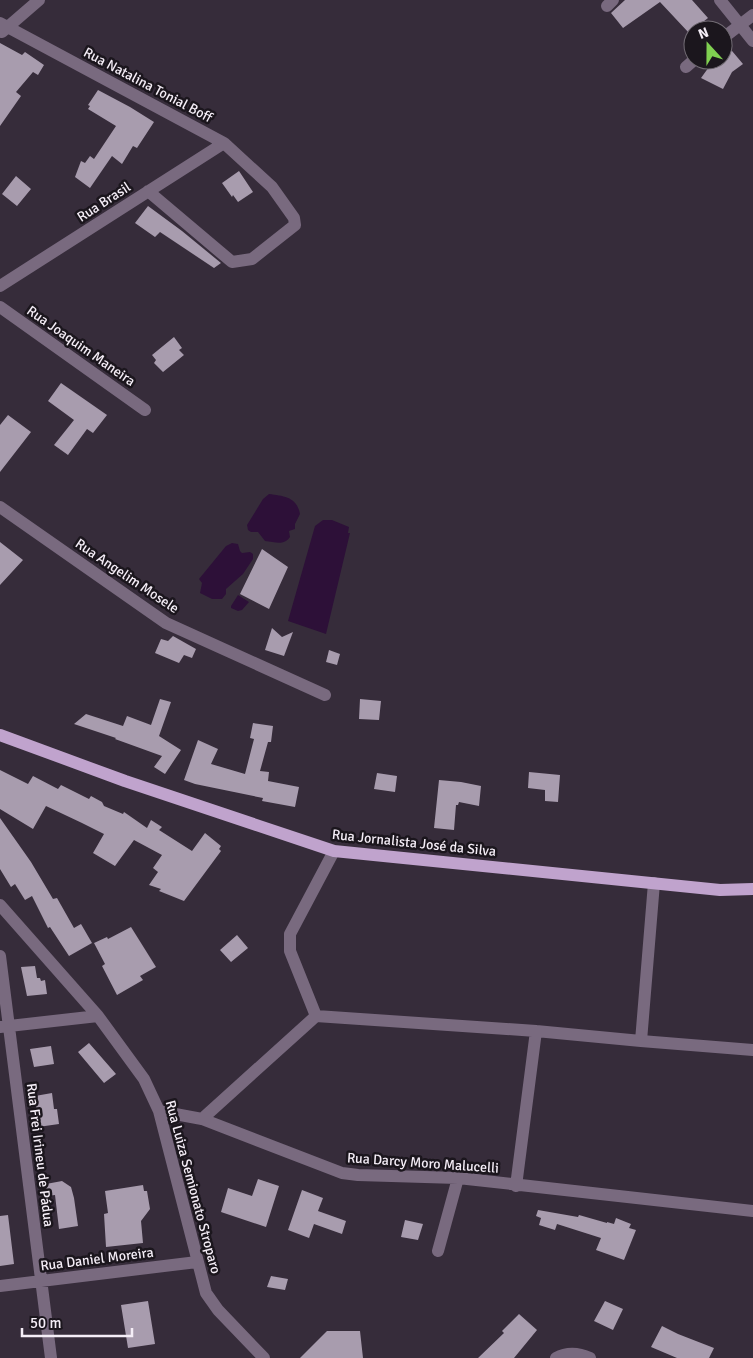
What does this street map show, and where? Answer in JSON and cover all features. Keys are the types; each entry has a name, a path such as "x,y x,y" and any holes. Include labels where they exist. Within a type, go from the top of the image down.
{"main road":[{"name":"Rua Jornalista José da Silva","path":"0,735 125,781 334,851 720,890 753,889"}],"street":[{"path":"2,28 39,0"},
{"path":"720,0 753,41"},
{"path":"733,31 753,15"},
{"name":"Rua Natalina Tonial Boff","path":"2,28 224,142 272,187 294,218 295,225 252,259 232,262 148,191"},
{"name":"Rua Brasil","path":"0,286 224,142"},
{"name":"Rua Joaquim Maneira","path":"0,307 145,410"},
{"name":"Rua Angelim Mosele","path":"0,507 166,623 325,695"},
{"path":"316,1016 290,951 290,934 334,851"},
{"path":"641,1041 654,883"},
{"name":"Rua Luiza Semionato Stroparo","path":"0,905 98,1016 144,1078 159,1111 206,1293 218,1310 260,1357"},
{"name":"Rua Frei Irineu de Pádua","path":"0,956 4,1026 51,1358"},
{"path":"4,1026 98,1016"},
{"path":"202,1119 316,1016 536,1031 753,1050"},
{"path":"516,1186 536,1031"},
{"name":"Rua Darcy Moro Malucelli","path":"159,1111 202,1119 342,1172 358,1175 458,1178 753,1212"},
{"path":"438,1251 458,1178"},
{"name":"Rua Daniel Moreira","path":"0,1286 197,1262"},
{"path":"556,1358 563,1354 582,1354 590,1358"}],"shaded area":[{"path":"269,494 289,498 296,504 300,514 295,524 295,529 289,531 290,537 285,542 265,541 258,532 248,530 247,525 263,499"},
{"path":"323,520 332,520 349,527 348,533 350,533 326,634 288,621 315,526"},
{"path":"232,543 238,544 242,553 250,552 253,554 253,559 243,574 226,589 226,594 222,599 212,599 200,593 202,583 199,579 226,546"},
{"path":"238,595 249,602 242,610 238,611 231,608 231,606"}],"building":[{"path":"625,0 692,0 708,18 705,20 683,20 683,27 660,2 623,28 611,13"},
{"path":"0,43 22,55 25,52 44,65 38,75 33,72 16,92 21,96 0,126"},
{"path":"733,52 743,64 732,72 723,89 701,78 707,70 733,70"},
{"path":"98,90 154,122 137,148 133,146 122,164 112,156 90,188 75,177 81,161 85,163 90,156 94,159 116,126 88,109 90,106 88,105"},
{"path":"239,171 253,192 238,202 222,183"},
{"path":"16,176 31,189 17,206 2,194"},
{"path":"148,206 221,263 214,268 160,232 155,237 135,223"},
{"path":"174,337 182,348 179,350 184,355 163,372 154,363 156,360 152,355"},
{"path":"61,383 107,415 93,433 87,429 68,455 54,445 74,420 48,401"},
{"path":"8,415 31,432 0,472 0,425"},
{"path":"0,542 23,560 0,585"},
{"path":"262,549 288,567 269,609 240,594"},
{"path":"272,628 282,637 293,632 284,656 265,650"},
{"path":"173,636 196,649 192,658 184,655 179,663 155,653 161,639 168,641"},
{"path":"329,650 340,654 337,665 326,662"},
{"path":"160,699 171,702 159,736 181,750 165,774 154,767 162,756 74,724 86,714 123,726 127,716 151,725"},
{"path":"360,699 381,701 379,720 359,719"},
{"path":"253,723 273,726 271,742 268,742 260,771 269,772 268,781 299,787 295,807 262,801 263,798 184,780 198,740 218,749 211,764 245,774 254,739 250,738"},
{"path":"0,770 28,784 33,776 58,789 61,785 89,799 91,796 102,802 104,806 123,814 124,812 147,828 151,820 162,827 159,830 192,851 205,833 221,846 219,849 221,851 184,901 149,885 158,872 153,868 162,855 134,840 115,866 93,853 104,834 82,823 46,806 33,829 0,809"},
{"path":"529,772 560,775 558,802 545,801 545,790 528,788"},
{"path":"377,773 397,776 395,792 374,789"},
{"path":"439,780 481,786 479,806 459,802 456,805 454,830 434,828"},
{"path":"0,818 31,862 53,899 57,898 74,928 81,924 92,943 69,956 50,927 48,928 32,896 25,900 15,884 11,887 0,869"},
{"path":"131,927 156,967 140,976 143,980 117,995 102,966 105,964 94,943 107,937 108,939"},
{"path":"237,935 248,948 231,962 220,950"},
{"path":"35,966 37,978 40,978 41,981 45,980 47,994 27,996 21,967"},
{"path":"89,1043 116,1074 104,1083 78,1052"},
{"path":"51,1046 54,1064 34,1067 30,1049"},
{"path":"52,1093 54,1109 57,1109 59,1124 38,1127 35,1096"},
{"path":"258,1179 279,1186 266,1227 221,1212 228,1188 252,1196"},
{"path":"62,1181 71,1187 78,1226 59,1229 55,1195 47,1196 46,1184"},
{"path":"143,1185 144,1191 147,1191 150,1209 141,1221 143,1243 106,1247 104,1214 108,1213 105,1191"},
{"path":"302,1190 323,1198 318,1211 346,1221 342,1234 314,1224 309,1238 288,1230"},
{"path":"538,1210 578,1217 579,1215 614,1224 616,1218 631,1224 629,1228 636,1230 624,1260 596,1250 601,1238 557,1224 555,1230 539,1225 541,1218 536,1216"},
{"path":"8,1215 14,1264 0,1266 0,1216"},
{"path":"405,1220 423,1224 418,1240 401,1237"},
{"path":"271,1276 288,1279 285,1290 267,1287"},
{"path":"148,1301 155,1344 128,1348 121,1305"},
{"path":"605,1301 623,1309 613,1330 594,1321"},
{"path":"519,1314 537,1330 514,1358 478,1358 504,1333 502,1331"},
{"path":"662,1326 714,1348 709,1358 677,1358 651,1347"},
{"path":"327,1331 360,1331 363,1358 300,1358"}]}
